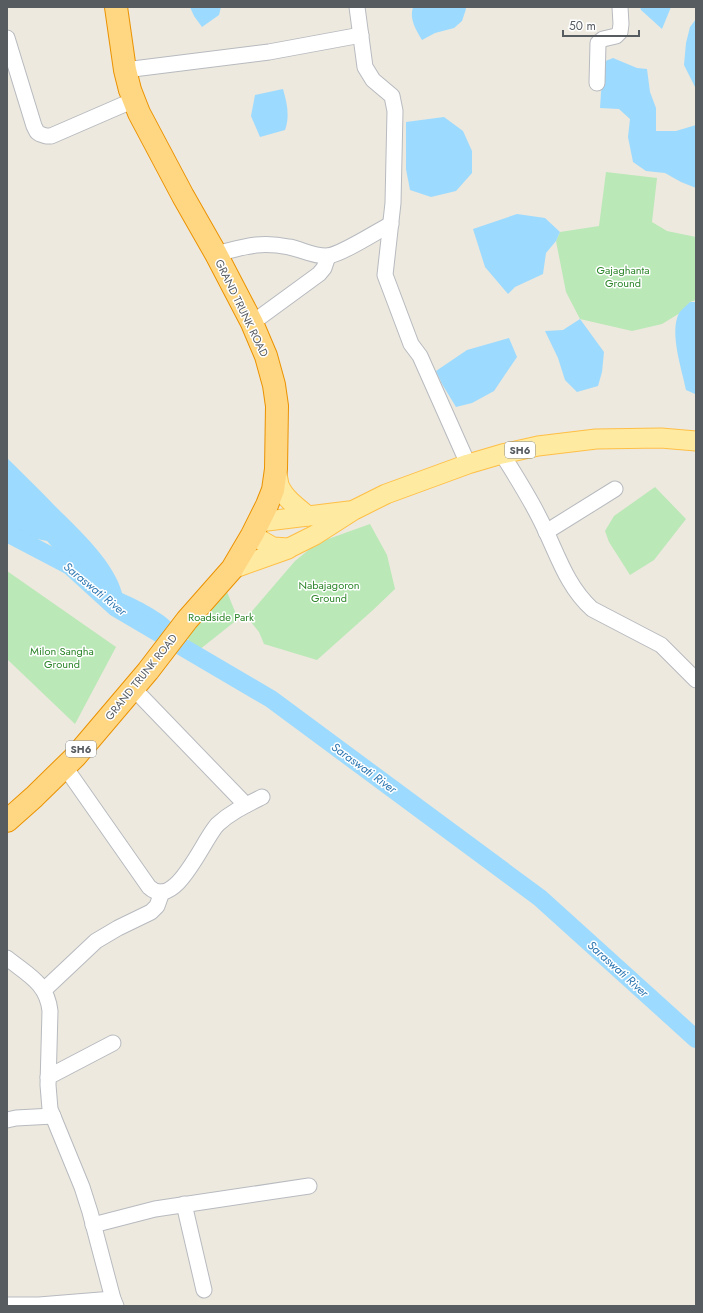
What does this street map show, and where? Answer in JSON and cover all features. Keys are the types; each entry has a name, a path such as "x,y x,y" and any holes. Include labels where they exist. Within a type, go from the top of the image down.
{"highway":[{"name":"GRAND TRUNK ROAD","path":"7,821 65,767 148,671 187,620 232,569 256,528 267,505 273,490 276,469 277,406 274,385 266,356 252,323 216,254 139,113 125,70 116,7"}],"main road":[{"name":"SH6","path":"289,548 315,535 354,510 386,494 468,464 502,454 538,446 596,439 661,438 696,441"},
{"path":"276,469 280,486 285,494 290,501 308,516"},
{"name":"SH6","path":"256,528 308,516 354,510"},
{"path":"256,528 273,548 289,548"},
{"path":"232,569 289,548"}],"street":[{"path":"356,7 365,67 373,80 392,96 395,111 393,203 385,275 411,344 420,356 468,464"},
{"path":"597,83 598,43 603,39 616,36 620,32 620,7"},
{"path":"125,70 269,52 360,35"},
{"path":"7,38 31,119 37,132 40,134 46,136 55,134 134,100"},
{"path":"216,254 248,246 265,244 290,247 314,254 328,256 347,248 391,224"},
{"path":"252,323 319,274 326,264 328,256"},
{"path":"502,454 536,512 568,578 583,601 592,609 661,644 696,680"},
{"path":"546,532 615,488"},
{"path":"133,688 246,805"},
{"path":"65,767 153,891 162,892 177,882 187,873 211,832 217,825 236,810 262,797"},
{"path":"44,990 96,941 118,928 151,912 157,906 162,892"},
{"path":"7,958 41,985 49,1000 48,1100 50,1109 82,1187 114,1303 24,1306 7,1305"},
{"path":"48,1077 113,1043"},
{"path":"7,1120 16,1118 53,1116"},
{"path":"93,1225 135,1213 184,1204 309,1186"},
{"path":"184,1204 204,1290"}],"green space":[{"name":"Gajaghanta Ground","path":"606,172 657,178 652,222 667,231 696,237 696,300 690,302 680,313 662,324 632,331 580,319 566,292 556,241 560,232 599,226"},
{"path":"655,487 686,519 654,560 630,575 609,542 605,531 614,516"},
{"name":"Nabajagoron Ground","path":"370,524 387,555 395,589 317,660 264,644 259,632 247,617 295,561 317,543"},
{"name":"Milon Sangha Ground","path":"7,571 116,647 75,724 7,659"},
{"name":"Roadside Park","path":"227,592 238,619 194,654 186,633"}],"water":[{"path":"190,7 221,7 219,15 202,27 194,16"},
{"path":"413,7 465,7 466,9 462,21 454,28 435,33 422,40 415,28 412,16"},
{"path":"640,7 671,7 662,29 641,10"},
{"path":"696,19 696,89 684,65 686,43 690,27"},
{"path":"613,58 637,68 647,69 650,92 656,108 656,131 676,131 696,125 696,188 665,173 646,171 633,162 628,137 630,119 619,109 600,108 603,62"},
{"path":"283,89 287,110 287,125 285,130 260,137 251,116 255,95"},
{"path":"444,117 463,131 472,151 472,173 456,191 431,197 410,190 406,169 406,122"},
{"path":"517,214 545,218 560,232 556,241 546,253 543,274 515,287 508,294 485,267 473,229"},
{"path":"690,302 696,302 695,394 686,390 679,362 675,331 679,313"},
{"path":"580,319 604,352 602,372 598,386 577,392 565,380 558,358 545,331 563,330"},
{"path":"509,338 517,357 494,391 472,403 456,407 436,371 467,350"},
{"path":"7,458 93,545 111,569 118,581 122,593 158,612 175,626 166,637 116,608 70,566 47,541 7,533"}],"waterway":[{"name":"Saraswati River","path":"7,533 70,566 116,608 271,699 540,898 696,1039"}]}
